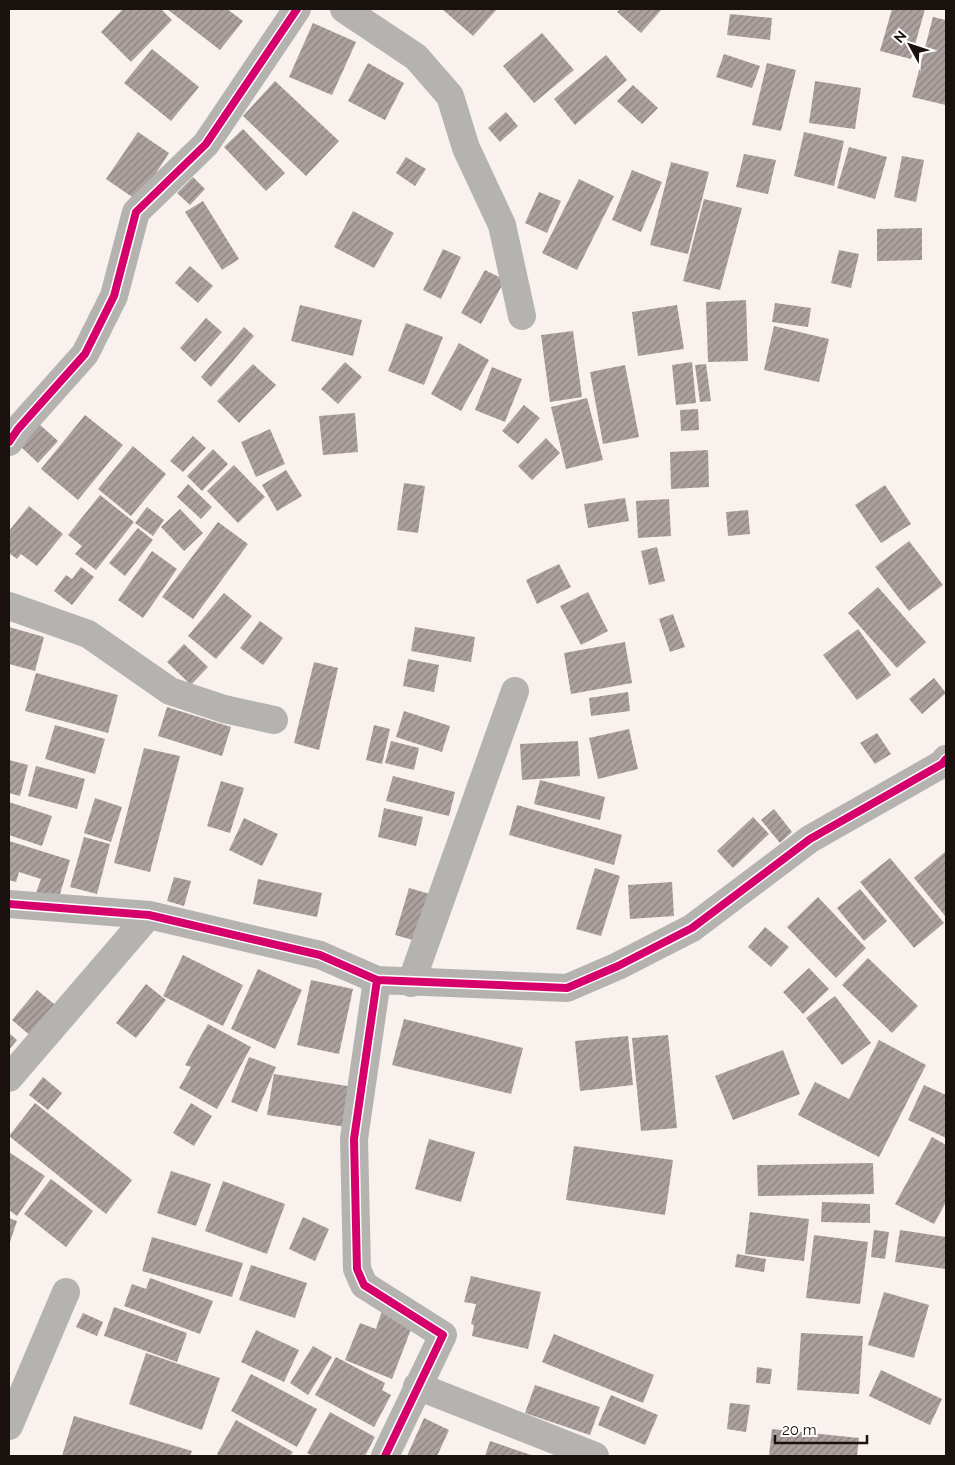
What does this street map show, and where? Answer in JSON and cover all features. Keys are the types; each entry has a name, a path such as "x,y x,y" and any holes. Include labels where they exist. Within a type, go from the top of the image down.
{"street":[{"path":"9,442 18,429 85,354 114,296 136,212 206,144 297,9"},
{"path":"344,9 416,57 450,96 466,148 502,225 522,316"},
{"path":"9,606 88,634 170,691 224,709 274,720"},
{"path":"411,983 515,691"},
{"path":"9,904 149,915 320,955 376,980 411,983 567,988 618,966 692,928 810,839 942,764 946,759"},
{"path":"9,1078 149,915"},
{"path":"376,980 354,1139 357,1269 364,1285 443,1335 417,1386 386,1456"},
{"path":"9,1426 66,1292"},
{"path":"417,1386 595,1456"}],"building":[{"path":"123,9 161,9 172,20 131,62 101,32"},
{"path":"167,9 227,9 243,21 220,50"},
{"path":"442,9 497,9 473,36"},
{"path":"620,9 662,9 641,33 617,12"},
{"path":"892,9 925,9 911,59 880,51"},
{"path":"730,14 772,18 770,40 727,35"},
{"path":"933,17 946,20 946,105 912,97"},
{"path":"313,23 356,42 332,95 289,77"},
{"path":"542,33 574,70 534,103 503,66"},
{"path":"152,49 199,87 171,121 124,83"},
{"path":"724,54 760,66 752,88 716,77"},
{"path":"606,55 627,80 575,125 554,99"},
{"path":"368,63 404,83 385,120 348,101"},
{"path":"767,63 796,70 781,131 752,125"},
{"path":"275,81 339,141 306,176 243,116"},
{"path":"815,81 861,88 855,129 809,123"},
{"path":"633,85 658,108 642,124 617,101"},
{"path":"506,112 518,126 500,142 488,128"},
{"path":"243,129 285,173 266,191 224,147"},
{"path":"138,132 169,153 138,201 106,179"},
{"path":"804,132 844,141 834,186 794,176"},
{"path":"849,147 887,157 875,199 837,188"},
{"path":"744,154 776,160 768,194 736,187"},
{"path":"902,156 924,160 916,202 894,197"},
{"path":"406,157 426,169 415,186 396,173"},
{"path":"671,162 709,172 688,254 650,245"},
{"path":"632,170 662,182 641,232 612,220"},
{"path":"193,177 205,189 190,205 177,193"},
{"path":"579,179 614,196 577,270 542,253"},
{"path":"539,192 561,201 547,233 525,223"},
{"path":"704,199 742,208 720,290 683,281"},
{"path":"203,201 239,259 222,270 185,212"},
{"path":"353,211 394,233 374,268 334,247"},
{"path":"922,228 922,260 877,261 877,229"},
{"path":"443,249 461,257 441,299 423,290"},
{"path":"839,250 859,254 851,288 831,283"},
{"path":"190,266 213,286 198,303 175,283"},
{"path":"485,270 505,280 481,324 461,313"},
{"path":"746,300 748,361 708,362 706,302"},
{"path":"775,303 811,308 808,327 772,322"},
{"path":"300,305 362,320 353,356 291,341"},
{"path":"677,305 684,349 638,356 632,312"},
{"path":"206,318 222,332 195,362 180,348"},
{"path":"406,323 443,337 424,385 388,371"},
{"path":"774,326 829,339 819,382 764,370"},
{"path":"244,327 254,336 211,387 201,377"},
{"path":"573,331 582,397 550,402 541,335"},
{"path":"459,343 489,360 461,411 431,394"},
{"path":"345,362 362,377 338,404 321,389"},
{"path":"692,362 696,403 676,405 672,365"},
{"path":"253,364 276,385 239,423 217,401"},
{"path":"706,364 711,401 700,402 695,365"},
{"path":"625,365 639,437 603,444 590,372"},
{"path":"492,367 522,379 505,422 475,410"},
{"path":"587,398 603,460 566,469 551,407"},
{"path":"524,405 540,418 518,444 502,431"},
{"path":"698,409 699,430 681,431 680,410"},
{"path":"355,413 358,452 323,455 319,416"},
{"path":"85,415 123,445 78,500 41,469"},
{"path":"39,424 58,441 38,463 20,446"},
{"path":"270,429 285,464 256,477 241,442"},
{"path":"193,436 206,448 183,472 170,461"},
{"path":"546,438 560,453 532,480 518,466"},
{"path":"133,446 166,474 131,516 98,489"},
{"path":"213,449 228,464 202,491 187,476"},
{"path":"708,450 709,487 671,489 670,452"},
{"path":"234,465 265,497 238,523 207,491"},
{"path":"286,470 302,496 277,511 262,485"},
{"path":"404,483 425,486 418,533 397,530"},
{"path":"188,484 212,507 201,519 177,497"},
{"path":"885,485 911,524 881,543 855,505"},
{"path":"100,495 134,522 96,570 75,554 82,546 68,535"},
{"path":"625,498 629,521 588,528 584,504"},
{"path":"669,499 671,536 638,538 636,501"},
{"path":"29,506 63,534 37,566 21,554 17,559 9,553 9,531"},
{"path":"147,507 164,520 153,536 135,523"},
{"path":"180,509 203,533 184,551 161,527"},
{"path":"748,510 750,534 728,536 726,512"},
{"path":"218,522 248,544 193,619 162,597"},
{"path":"138,528 153,540 125,576 109,563"},
{"path":"909,541 943,585 909,611 875,567"},
{"path":"657,547 665,581 649,585 641,551"},
{"path":"152,551 177,569 143,618 118,600"},
{"path":"559,564 571,587 537,604 526,580"},
{"path":"81,567 94,577 72,605 54,591 66,575 72,579"},
{"path":"878,587 926,642 897,668 848,613"},
{"path":"588,592 608,631 581,645 560,606"},
{"path":"224,593 252,616 216,659 188,636"},
{"path":"673,614 685,647 670,652 659,619"},
{"path":"260,621 283,638 263,665 240,648"},
{"path":"9,627 44,637 35,671 9,664"},
{"path":"415,627 475,637 471,662 411,651"},
{"path":"858,629 891,675 857,700 823,655"},
{"path":"625,642 632,683 571,694 564,653"},
{"path":"184,644 208,667 191,685 167,662"},
{"path":"408,659 439,665 434,692 403,686"},
{"path":"314,662 338,668 319,750 294,743"},
{"path":"36,673 118,695 108,733 25,711"},
{"path":"934,678 946,693 922,714 909,699"},
{"path":"628,692 630,711 591,716 589,698"},
{"path":"167,707 231,727 222,756 158,736"},
{"path":"404,711 450,726 442,752 396,737"},
{"path":"55,725 105,739 95,774 45,759"},
{"path":"374,725 390,729 382,764 366,760"},
{"path":"629,729 638,769 598,779 589,738"},
{"path":"877,733 891,754 875,764 860,743"},
{"path":"391,741 419,748 414,770 385,763"},
{"path":"578,741 580,776 522,780 520,744"},
{"path":"144,748 180,756 150,872 114,863"},
{"path":"9,760 28,765 20,796 9,793"},
{"path":"36,766 85,779 77,809 28,796"},
{"path":"393,776 455,792 449,816 386,801"},
{"path":"540,780 605,797 600,820 534,804"},
{"path":"221,781 244,788 230,833 207,826"},
{"path":"95,798 122,807 111,842 84,833"},
{"path":"9,802 52,816 42,846 9,835"},
{"path":"517,805 622,835 614,865 509,835"},
{"path":"384,808 423,817 416,846 378,837"},
{"path":"774,809 792,832 780,843 761,820"},
{"path":"753,817 769,834 733,868 717,851"},
{"path":"244,818 278,834 262,866 229,850"},
{"path":"84,837 110,844 97,894 70,887"},
{"path":"9,841 70,860 58,901 36,893 41,879 19,872 16,882 9,880"},
{"path":"946,851 946,917 914,878"},
{"path":"890,858 944,923 914,948 860,882"},
{"path":"595,868 620,876 601,936 576,929"},
{"path":"174,877 191,881 184,906 167,901"},
{"path":"258,879 322,893 317,917 253,904"},
{"path":"672,882 674,916 630,919 628,885"},
{"path":"409,888 433,895 420,942 395,935"},
{"path":"860,889 887,921 864,941 837,908"},
{"path":"818,897 866,948 836,978 787,927"},
{"path":"765,927 789,947 771,967 748,947"},
{"path":"183,955 243,985 223,1026 163,996"},
{"path":"868,958 918,1006 892,1033 842,985"},
{"path":"809,968 829,989 803,1014 783,992"},
{"path":"258,969 302,990 275,1049 231,1029"},
{"path":"311,980 353,989 339,1054 297,1045"},
{"path":"146,984 166,1000 136,1038 116,1023"},
{"path":"37,990 64,1012 39,1043 12,1020"},
{"path":"835,996 871,1043 842,1065 806,1018"},
{"path":"404,1019 523,1048 511,1094 392,1065"},
{"path":"208,1024 251,1047 217,1109 179,1088 191,1067 185,1065"},
{"path":"9,1033 17,1040 9,1050"},
{"path":"668,1035 677,1128 641,1131 632,1038"},
{"path":"628,1036 633,1085 580,1091 575,1041"},
{"path":"879,1040 926,1065 879,1157 798,1115 815,1082 849,1099"},
{"path":"783,1050 800,1094 733,1120 715,1076"},
{"path":"249,1057 276,1067 257,1112 231,1102"},
{"path":"274,1074 353,1087 346,1127 267,1115"},
{"path":"43,1077 62,1093 48,1110 29,1095"},
{"path":"924,1085 946,1095 946,1138 908,1120"},
{"path":"35,1103 132,1180 106,1214 9,1136"},
{"path":"191,1103 212,1116 194,1146 173,1133"},
{"path":"932,1137 946,1145 946,1202 934,1224 895,1204"},
{"path":"429,1139 475,1152 461,1202 415,1189"},
{"path":"574,1146 673,1160 665,1215 566,1200"},
{"path":"9,1152 45,1176 17,1216 9,1210"},
{"path":"873,1163 874,1194 758,1196 757,1165"},
{"path":"171,1171 211,1184 196,1226 157,1213"},
{"path":"51,1179 93,1211 66,1247 24,1214"},
{"path":"223,1181 285,1204 267,1254 205,1231"},
{"path":"822,1202 870,1204 870,1223 821,1222"},
{"path":"750,1212 809,1219 804,1261 745,1254"},
{"path":"303,1217 329,1229 315,1261 289,1249"},
{"path":"9,1218 17,1221 9,1245"},
{"path":"874,1230 889,1232 885,1259 871,1257"},
{"path":"900,1230 946,1237 946,1269 895,1262"},
{"path":"814,1235 868,1242 860,1304 806,1298"},
{"path":"152,1237 243,1263 232,1297 142,1271"},
{"path":"737,1254 766,1259 764,1272 735,1267"},
{"path":"251,1265 307,1283 295,1318 239,1300"},
{"path":"471,1276 541,1292 528,1349 472,1336 474,1325 471,1324 476,1304 464,1302"},
{"path":"150,1278 213,1301 200,1334 124,1306 132,1284 146,1289"},
{"path":"884,1292 929,1305 914,1358 868,1345"},
{"path":"114,1307 187,1333 177,1362 104,1336"},
{"path":"382,1311 413,1324 392,1379 345,1360 360,1323 376,1329"},
{"path":"83,1313 103,1322 97,1336 76,1327"},
{"path":"256,1330 299,1350 284,1382 241,1362"},
{"path":"801,1333 863,1336 859,1394 797,1390"},
{"path":"554,1334 654,1375 643,1403 542,1362"},
{"path":"313,1346 332,1357 308,1395 290,1383"},
{"path":"146,1353 220,1378 202,1430 129,1404"},
{"path":"336,1357 385,1383 382,1390 391,1395 374,1427 315,1395"},
{"path":"757,1367 772,1369 770,1384 756,1383"},
{"path":"881,1370 942,1399 930,1425 869,1396"},
{"path":"251,1374 317,1409 297,1447 231,1411"},
{"path":"535,1385 600,1407 590,1435 525,1413"},
{"path":"611,1395 658,1415 645,1445 598,1425"},
{"path":"730,1403 750,1405 746,1432 727,1429"},
{"path":"330,1412 375,1437 365,1456 313,1456 307,1453"},
{"path":"74,1416 192,1451 190,1456 62,1456"},
{"path":"424,1418 449,1430 437,1456 407,1456"},
{"path":"236,1420 293,1452 290,1456 220,1456 217,1454"},
{"path":"772,1429 859,1438 857,1456 769,1456"},
{"path":"490,1441 534,1456 485,1456"}],"cycle path":[{"path":"9,442 18,429 85,354 114,296 136,212 206,144 297,9"},
{"path":"9,904 149,915 320,955 377,980 567,988 618,966 692,928 810,839 942,764 946,759"},
{"path":"377,980 354,1139 357,1269 364,1285 443,1335 385,1456"}]}
